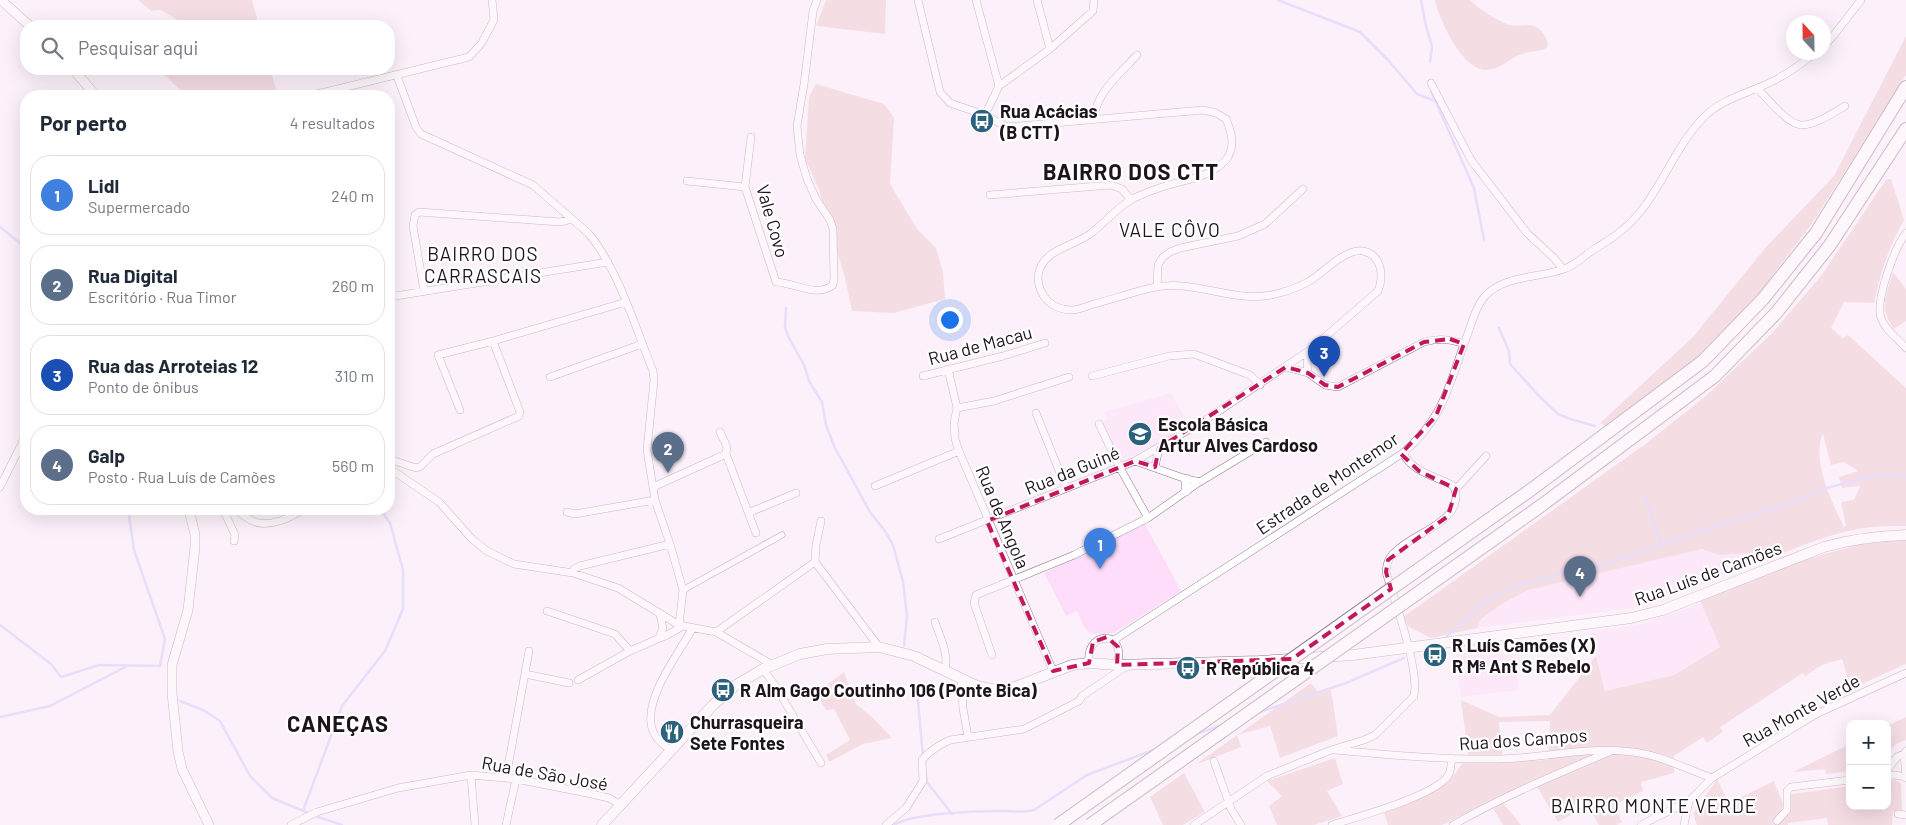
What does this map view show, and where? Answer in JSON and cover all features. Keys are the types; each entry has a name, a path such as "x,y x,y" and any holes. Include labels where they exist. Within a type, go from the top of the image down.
{"highway":[{"path":"1058,825 1532,489 1703,361 1763,299 1816,234 1906,87"},
{"path":"1090,825 1542,505 1715,376 1777,312 1830,245 1906,129"}],"main road":[{"name":"Rua Luís de Camões","path":"1117,665 1353,655 1639,616 1663,610 1824,547 1848,540 1874,536 1906,535"},
{"path":"602,825 713,705 736,685 767,667 800,654 827,649 879,647 914,656 945,669 977,686 991,689 1015,687 1072,665 1089,663 1117,665"}],"street":[{"path":"1,0 23,20"},
{"path":"335,90 469,57 481,44 494,20 492,0"},
{"name":"Vale Covo","path":"751,137 745,187 776,282 794,284 810,290 822,290 833,285 833,229 807,179 800,155 797,126 813,11 817,0"},
{"path":"918,0 940,92 950,103 985,116 1007,127 1204,110 1216,113 1226,119 1232,140 1226,160 1220,166 1198,177 1161,187 1131,200 1122,189 1111,185 990,194"},
{"path":"976,0 999,86"},
{"path":"1037,0 1050,49"},
{"path":"985,116 999,86 1050,49 1092,11 1094,0"},
{"path":"1831,38 1861,0"},
{"path":"1094,119 1099,97 1137,55"},
{"name":"Estrada de Montemor","path":"1114,640 1403,453 1424,433 1440,409 1475,312 1486,296 1497,286 1508,282 1563,269 1620,232 1640,214 1651,200 1671,162 1706,115 1721,105 1799,66 1806,60"},
{"path":"78,75 91,90"},
{"path":"397,76 416,127 421,134 533,185 596,242 608,262 653,371 654,380 647,441 654,500 670,544 683,590 681,625"},
{"path":"1431,84 1471,160 1527,233 1563,269"},
{"path":"1757,88 1785,116 1794,123 1801,125 1825,117 1845,106"},
{"path":"687,181 745,187"},
{"path":"1157,287 1158,265 1163,257 1170,252 1180,248 1238,236 1265,224 1303,189"},
{"name":"Rua da Guiné","path":"939,538 988,521 1066,488 1120,468 1159,448 1260,385 1310,350 1378,291 1381,283 1381,268 1372,256 1364,252 1348,253 1308,282 1282,293 1263,297 1244,298 1177,286 1157,287 1072,310 1056,307 1044,296 1039,288 1039,269 1044,259 1090,234 1131,200"},
{"path":"424,291 413,226 415,215 419,212 560,222 572,219"},
{"path":"1906,233 1887,272 1880,316 1885,326 1906,348"},
{"path":"395,296 608,262"},
{"path":"460,410 438,354 493,341 626,302"},
{"path":"1286,367 1308,373 1324,385 1338,387 1424,342 1434,339 1450,340 1464,344"},
{"path":"395,461 416,468 421,466 433,454 519,416 520,412 493,341"},
{"name":"Rua de Macau","path":"923,376 1003,356 1045,343"},
{"path":"550,377 642,344"},
{"path":"1308,373 1307,362 1310,350"},
{"path":"1092,376 1169,356 1194,354 1250,374 1260,385"},
{"name":"Rua de Angola","path":"948,370 957,408 954,423 955,439 959,451 1053,671"},
{"path":"957,408 994,401 1068,377"},
{"path":"1036,413 1066,488"},
{"path":"1099,424 1120,468 1148,518"},
{"path":"720,432 727,447 726,454 756,533"},
{"path":"992,655 974,599 980,593 1074,555 1148,518 1186,491 1266,442"},
{"path":"0,487 20,447"},
{"path":"1155,467 1159,448"},
{"path":"875,486 959,451"},
{"path":"1403,453 1406,459 1419,471 1442,480 1456,489"},
{"path":"653,487 726,454"},
{"path":"1194,825 1267,776 1331,750 1375,735 1414,696 1416,687 1408,647 1386,572 1388,560 1396,551 1448,516 1454,505 1457,494 1456,489 1486,456"},
{"path":"1136,461 1186,479 1200,482"},
{"path":"395,472 439,502 472,539 487,551 514,564 573,573 618,588 660,615 681,625 692,629 716,632 767,667 776,687 821,763"},
{"path":"1186,479 1186,491"},
{"path":"748,513 796,493"},
{"path":"567,512 575,514 654,500"},
{"path":"190,515 195,535 195,548 188,610 172,665 172,693 178,751 182,768 209,825"},
{"path":"226,515 235,535 234,541"},
{"path":"242,515 260,523 287,518 291,515"},
{"path":"821,521 816,545 816,562 879,647"},
{"path":"683,590 782,535"},
{"path":"573,573 574,569 580,566 670,544"},
{"path":"716,632 816,562"},
{"path":"548,611 616,634 630,652"},
{"path":"659,638 663,628 660,615"},
{"path":"935,622 946,655 945,669"},
{"path":"578,680 681,625"},
{"path":"671,750 653,732 651,713 654,698 692,629"},
{"path":"1089,663 1088,657 1093,642 1099,638 1106,638 1114,640 1120,654 1117,665"},
{"path":"506,778 529,651"},
{"path":"886,825 906,808 923,781 922,760 927,753 940,744 950,740 1024,729 1079,701 1082,696 1128,665"},
{"name":"Rua Monte Verde","path":"1689,801 1712,778 1816,714 1906,673"},
{"path":"525,674 569,683"},
{"path":"961,678 968,738"},
{"name":"Rua dos Campos","path":"1331,750 1452,758 1516,758 1596,749 1612,750 1634,752 1661,758 1712,778"},
{"path":"1453,825 1490,804 1532,784 1612,750"},
{"path":"1891,765 1897,757 1905,752 1906,778 1891,776"},
{"path":"1332,825 1397,804 1439,784 1449,774 1452,758"},
{"path":"1214,761 1228,801 1241,825"},
{"path":"471,775 475,825"},
{"name":"Rua de São José","path":"291,825 317,812 398,788 471,775 516,779 609,798 621,805"},
{"path":"506,825 516,779"},
{"path":"1777,821 1787,810 1787,791 1791,787 1846,780"},
{"path":"1640,825 1689,801"},
{"path":"1684,825 1689,801"}],"highlighted area":[{"path":"1450,339 1464,344 1436,416 1401,454 1419,471 1456,489 1448,516 1388,560 1386,572 1391,589 1292,659 1117,665 1118,647 1107,637 1093,642 1089,663 1053,671 987,521 1135,461 1155,467 1159,448 1286,367 1308,373 1325,385 1338,387 1424,342"}],"shaded area":[{"path":"138,0 252,0 257,20 177,20 161,10 151,11"},
{"path":"826,0 886,0 885,34 816,26"},
{"path":"1435,0 1470,0 1489,15 1505,23 1515,26 1528,25 1535,27 1543,33 1548,47 1519,55 1492,69 1479,68 1470,63 1461,54 1441,20"},
{"path":"1906,36 1906,75 1813,222 1752,303 1698,357 1605,426 1600,423 1693,337 1766,247 1834,176"},
{"path":"165,75 272,75 276,90 180,90"},
{"path":"816,84 884,104 894,118 890,184 917,229 936,248 943,272 945,299 894,313 852,311 845,278 819,190 805,159 809,97"},
{"path":"1891,179 1904,220 1886,260 1874,303 1844,302 1831,328 1843,338 1848,335 1906,388 1906,526 1858,529 1821,539 1773,557 1771,552 1718,555 1702,549 1528,590 1502,604 1481,619 1477,628 1431,638 1409,627 1403,617 1644,445 1706,396 1772,333 1821,276 1886,180","holes":["1823,434 1831,465 1844,462 1858,471 1839,477 1842,488 1860,486 1854,500 1841,502 1846,526 1844,527 1829,494 1821,468 1820,444"]},
{"path":"1893,272 1906,289 1906,321 1894,329 1886,314 1885,307 1886,295"},
{"name":"Escola Básica Artur Alves Cardoso","path":"1171,393 1189,425 1123,462 1119,462 1101,422 1108,419 1104,412"},
{"path":"1145,524 1181,591 1114,633 1090,633 1084,627 1077,611 1066,616 1044,573"},
{"path":"1906,539 1906,664 1851,689 1842,659 1822,665 1805,676 1803,673 1720,727 1723,732 1707,743 1703,737 1674,756 1674,773 1641,782 1643,791 1614,805 1622,822 1617,825 1599,825 1588,806 1558,822 1533,780 1442,825 1388,825 1384,812 1422,797 1443,785 1454,775 1468,754 1461,700 1499,717 1550,715 1596,656 1605,691 1674,675 1720,647 1700,601 1801,561 1826,553 1878,542","holes":["1550,721 1548,760 1503,762 1499,722"]},
{"path":"1702,549 1718,555 1771,552 1773,557 1647,606 1477,628 1481,619 1502,604 1528,590"},
{"path":"1701,603 1720,647 1674,675 1605,691 1590,632 1642,624"},
{"path":"1512,640 1519,690 1461,697 1455,647"},
{"path":"844,672 856,704 892,738 863,744 829,762 826,755 850,740 834,709 826,710 816,693"},
{"path":"1311,683 1319,693 1331,690 1338,736 1280,758 1270,726 1238,735"},
{"path":"1906,717 1906,740 1896,744 1891,749 1891,724"},
{"path":"1237,735 1241,747 1195,765"},
{"path":"1846,746 1846,772 1826,774 1825,769 1793,772"},
{"path":"1335,758 1343,784 1327,791 1342,816 1314,825 1277,825 1269,806 1282,796 1267,781"},
{"path":"1184,773 1205,812 1183,825 1163,825 1150,797"},
{"path":"1717,779 1729,803 1774,781 1784,806 1772,824 1776,825 1697,825 1693,814"},
{"path":"1891,780 1901,783 1902,811 1893,811 1892,825 1828,825 1827,818 1788,823 1788,825 1776,825 1791,801 1791,794 1846,787 1846,810 1891,810"},
{"path":"1503,803 1521,825 1503,825 1493,809"}],"waterway":[{"path":"1278,0 1360,32 1388,60 1417,94 1435,101"},
{"path":"1421,0 1432,46 1430,62"},
{"path":"1431,91 1474,188 1484,240"},
{"path":"0,227 20,243"},
{"path":"786,308 785,327 788,336 804,365 809,381 822,402 826,425 834,446 870,512 893,545 903,582 907,616 904,646"},
{"path":"1499,328 1509,351 1510,364 1541,398 1558,414 1595,426"},
{"path":"1447,636 1486,601 1509,588 1612,562 1700,531 1780,507 1827,488 1865,478 1890,474 1906,477"},
{"path":"1645,497 1661,546"},
{"path":"0,625 51,664 61,677 99,665 160,666 165,639 134,550 129,515"},
{"path":"303,811 342,706 385,651 403,609 403,570 390,523 384,515"},
{"path":"1260,712 1346,683 1404,658"},
{"path":"0,717 50,706 127,666"},
{"path":"917,691 923,756"},
{"path":"180,701 203,710 220,721 250,776 272,798 342,825"},
{"path":"1194,735 1219,726"},
{"path":"894,825 930,815 961,812 1021,812 1034,810 1087,775 1156,749"},
{"path":"926,776 927,782 952,814"}],"place":[{"name":"Rua Acácias (B CTT)","path":"982,121"},
{"name":"Rua das Arroteias 12","path":"1324,377"},
{"name":"Escola Básica Artur Alves Cardoso","path":"1140,434"},
{"name":"Rua Digital","path":"668,473"},
{"name":"Lidl","path":"1100,569"},
{"name":"Galp","path":"1580,597"},
{"name":"R Luís Camões (X) R Mª Ant S Rebelo","path":"1435,655"},
{"name":"R República 4","path":"1188,668"},
{"name":"R Alm Gago Coutinho 106 (Ponte Bica)","path":"723,690"},
{"name":"Churrasqueira Sete Fontes","path":"672,732"}],"district":[{"name":"BAIRRO DOS CTT","path":"1131,171"},
{"name":"VALE CÔVO","path":"1170,229"},
{"name":"BAIRRO DOS CARRASCAIS","path":"483,264"},
{"name":"CANEÇAS","path":"338,723"},
{"name":"BAIRRO MONTE VERDE","path":"1654,805"}]}
